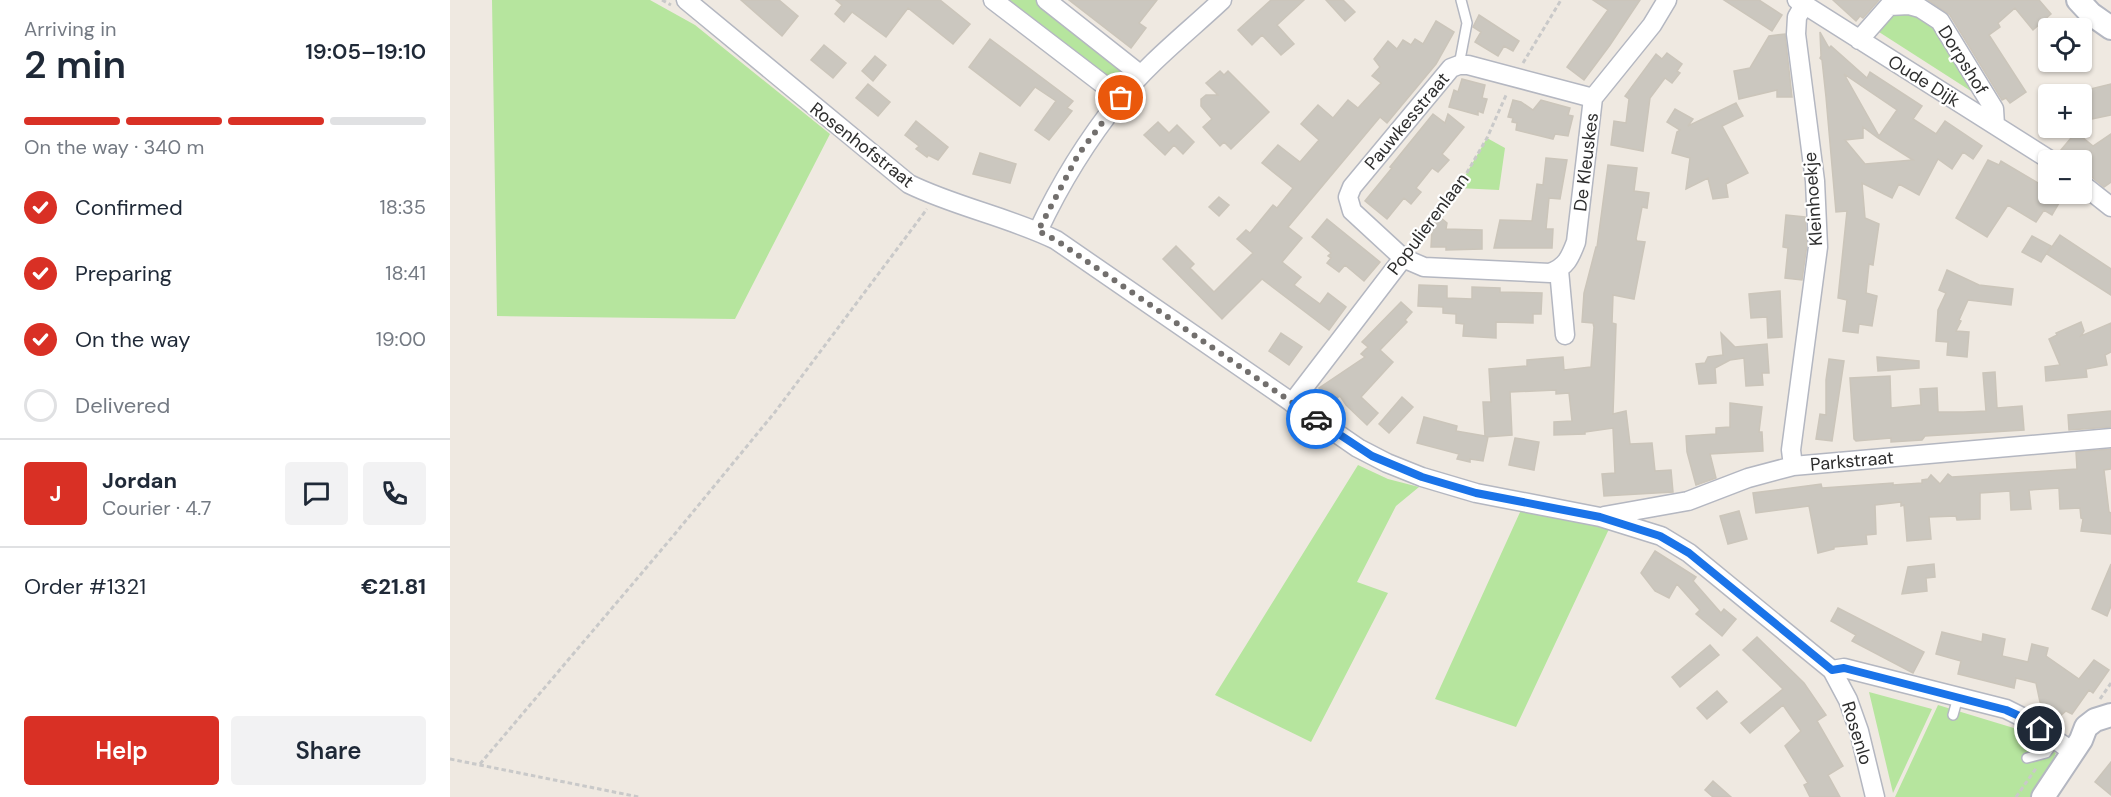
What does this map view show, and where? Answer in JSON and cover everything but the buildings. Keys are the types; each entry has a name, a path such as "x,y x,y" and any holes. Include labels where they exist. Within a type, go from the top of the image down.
{"street":[{"name":"Rosenhofstraat","path":"686,0 909,184 934,196 1038,231 1056,240 1358,448 1387,464 1476,493 1600,517 1660,536 1689,553 1832,670"},
{"path":"993,0 1121,98"},
{"path":"1046,0 1141,75"},
{"path":"1038,231 1078,155 1121,98 1141,75 1222,0"},
{"name":"De Kleuskes","path":"1559,270 1567,263 1576,242 1593,98 1652,25 1667,0"},
{"path":"2078,0 2091,14 2110,26"},
{"name":"Oude Dijk","path":"1801,3 2038,152"},
{"name":"Kleinhoekje","path":"1793,466 1791,450 1818,247 1815,181 1796,34 1801,3"},
{"name":"Dorpshof","path":"1859,40 1888,6 1909,5 1920,8 1940,21 1994,109 1995,125"},
{"name":"Pauwkesstraat","path":"1403,258 1352,211 1348,197 1352,187 1450,68 1468,65 1593,98"},
{"path":"2092,192 2111,207"},
{"path":"1403,258 1424,267 1550,273 1559,270 1565,335"},
{"name":"Populierenlaan","path":"1292,403 1403,258"},
{"name":"Parkstraat","path":"1600,517 1688,501 1748,478 1793,466 2111,438"},
{"path":"1660,536 1665,506"},
{"path":"1832,670 1844,668 2006,710 2026,719 2064,747"},
{"name":"Rosenlo","path":"1832,670 1848,700 1859,731 1875,797"},
{"path":"2043,797 2064,747 2095,720 2111,715"},
{"path":"2064,747 2111,726"}],"lane":[{"path":"1460,65 1467,23 1461,0"},
{"path":"1953,715 1958,697"},
{"path":"2027,758 2064,747"}],"path":[{"name":"Populierenlaan","path":"1403,258 1458,188 1487,138 1515,77 1562,0"},
{"path":"480,764 775,412 925,213 934,196"},
{"path":"2016,797 2064,747"},
{"path":"450,759 639,797"}],"green space":[{"path":"492,0 650,0 695,25 830,134 735,319 497,316"},
{"path":"1003,0 1038,0 1134,75 1125,83 1117,85"},
{"path":"1909,12 1937,27 1974,93 1879,32 1892,15"},
{"path":"1487,138 1505,148 1499,190 1458,188"},
{"path":"1358,465 1388,479 1419,487 1396,506 1357,582 1388,593 1311,742 1215,695"},
{"path":"1521,510 1609,529 1516,727 1435,699"},
{"path":"1869,692 1932,709 1893,793"},
{"path":"1938,705 2017,729 2056,753 2049,769 2030,797 1895,797"}],"way so far":[{"path":"1121,98 1078,155 1038,231 1056,240 1316,419"}],"route":[{"path":"1316,419 1372,456 1422,477 1476,493 1600,517 1660,536 1689,553 1832,670 1844,668 2006,710 2026,719 2040,729"}]}
